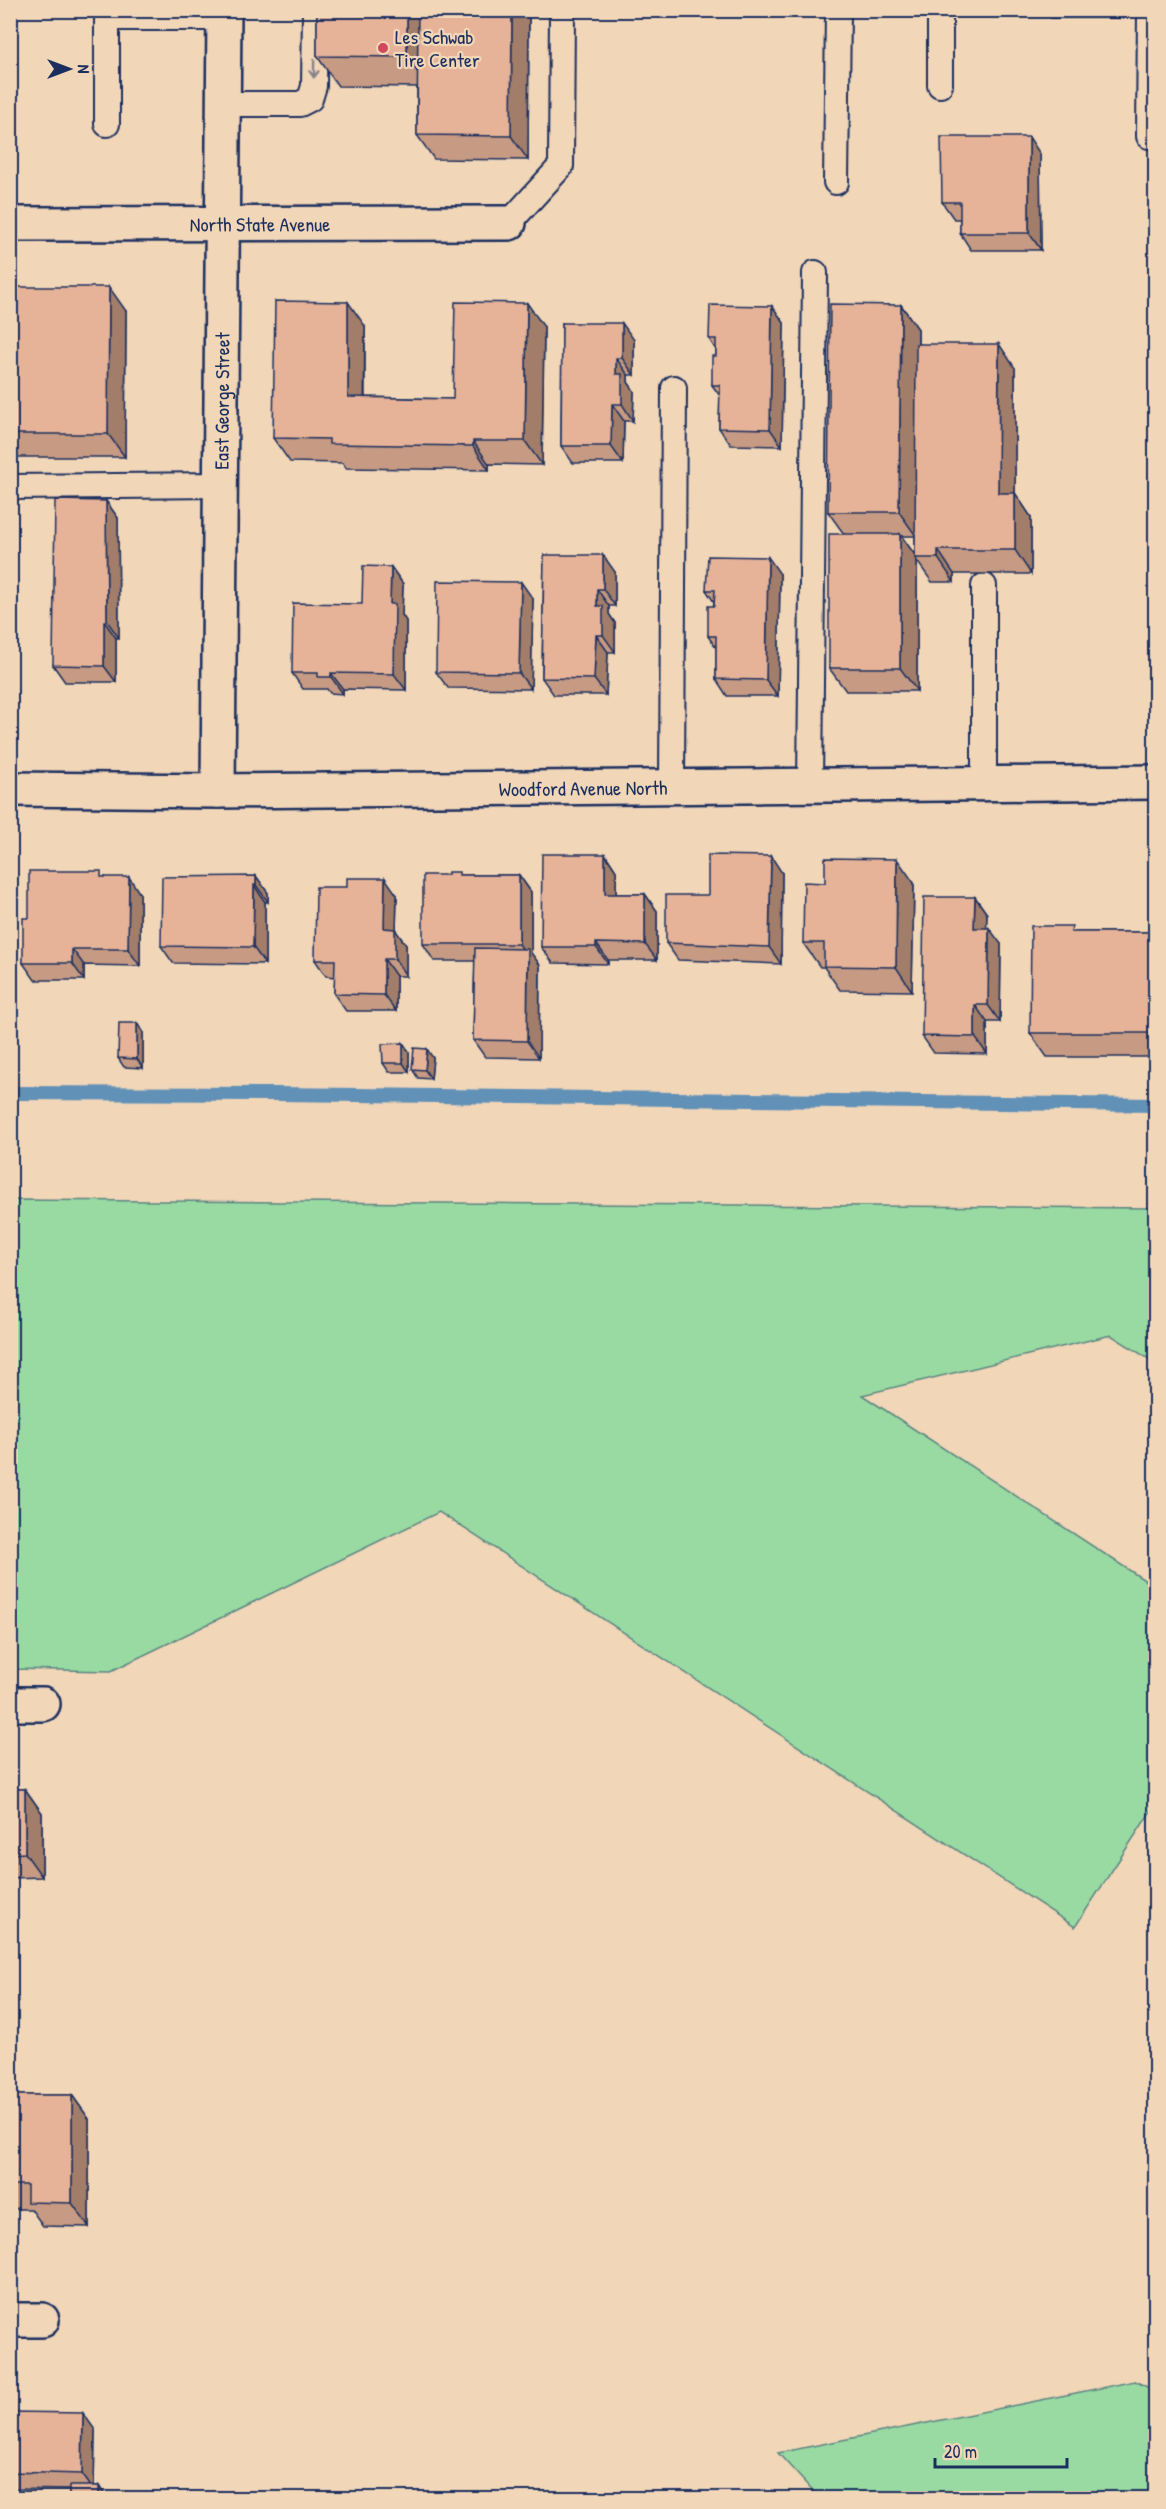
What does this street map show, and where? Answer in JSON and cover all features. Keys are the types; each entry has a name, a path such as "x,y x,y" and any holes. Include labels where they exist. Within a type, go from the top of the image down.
{"street":[{"name":"East George Street","path":"218,791 224,14"},
{"name":"North State Avenue","path":"10,224 509,224"},
{"name":"Woodford Avenue North","path":"10,789 218,791 1155,782"},
{"path":"10,1704 43,1704"}],"lane":[{"path":"223,104 300,104 310,99 314,86 315,10"},
{"path":"509,224 561,166 562,10"},
{"path":"836,182 838,10"},
{"path":"940,10 940,85"},
{"path":"1149,136 1150,10"},
{"path":"107,124 107,14 224,14"},
{"path":"810,785 815,273"},
{"path":"672,787 674,388"},
{"path":"10,487 220,485"},
{"path":"984,586 984,784"}],"green space":[{"path":"11,1200 1155,1208 1155,1363 1111,1335 862,1395 1155,1587 1155,1805 1075,1927 439,1512 111,1671 11,1669"},
{"path":"1135,2381 1155,2391 1155,2498 819,2498 778,2453"}],"building":[{"path":"317,10 407,10 407,57 317,56"},
{"path":"418,10 512,10 511,136 417,135"},
{"path":"941,137 1029,137 1029,233 960,233 960,202 942,202"},
{"path":"10,287 109,287 108,434 10,434"},
{"path":"275,301 348,302 348,397 453,399 455,302 527,303 525,441 473,441 473,446 329,444 329,439 273,438"},
{"path":"830,304 901,305 899,512 828,512"},
{"path":"710,305 772,306 770,429 719,428 720,385 712,385 712,356 716,356 716,339 709,339"},
{"path":"562,323 622,323 622,358 616,358 616,374 622,374 622,404 612,404 611,446 561,446"},
{"path":"916,344 999,344 998,493 1015,493 1015,550 938,550 938,558 915,558"},
{"path":"55,500 106,501 107,621 104,621 104,666 53,665"},
{"path":"829,534 900,534 900,668 829,668"},
{"path":"544,555 603,555 603,589 597,589 597,606 603,606 603,635 596,635 594,679 542,678"},
{"path":"708,556 768,557 766,680 716,679 716,636 708,636 708,606 714,606 715,590 706,590"},
{"path":"363,566 391,567 390,604 395,604 394,674 331,673 331,677 318,677 318,673 292,673 293,603 362,604"},
{"path":"437,581 521,582 519,673 436,672"},
{"path":"542,854 605,854 605,894 645,894 645,944 596,943 596,947 541,947"},
{"path":"708,855 771,856 769,947 666,943 666,895 708,895"},
{"path":"825,858 897,859 896,967 824,966 824,943 803,943 804,882 825,883"},
{"path":"29,871 101,871 101,877 129,877 128,949 72,949 72,963 23,963 23,918 29,918"},
{"path":"448,872 459,872 459,875 519,875 519,944 423,944 423,875 448,875"},
{"path":"256,876 253,947 161,946 162,877"},
{"path":"347,878 385,878 384,928 395,929 395,959 384,959 384,995 334,994 335,960 315,960 316,887 347,887"},
{"path":"924,897 975,897 974,928 989,928 988,1005 975,1005 975,1037 922,1036"},
{"path":"1031,926 1072,926 1071,932 1155,932 1155,1033 1030,1033"},
{"path":"475,948 528,949 527,1041 473,1040"},
{"path":"119,1023 137,1023 137,1059 118,1058"},
{"path":"403,1043 403,1063 383,1063 382,1044"},
{"path":"414,1048 427,1049 425,1070 412,1069"},
{"path":"10,1789 25,1789 25,1853 10,1854"},
{"path":"10,2095 72,2095 72,2203 27,2202 27,2185 10,2185"},
{"path":"10,2412 83,2413 82,2474 10,2472"},
{"path":"69,2486 99,2486 99,2499 69,2499"}],"waterway":[{"path":"10,1093 1156,1105"}],"place":[{"name":"Les Schwab Tire Center","path":"383,48"}]}
